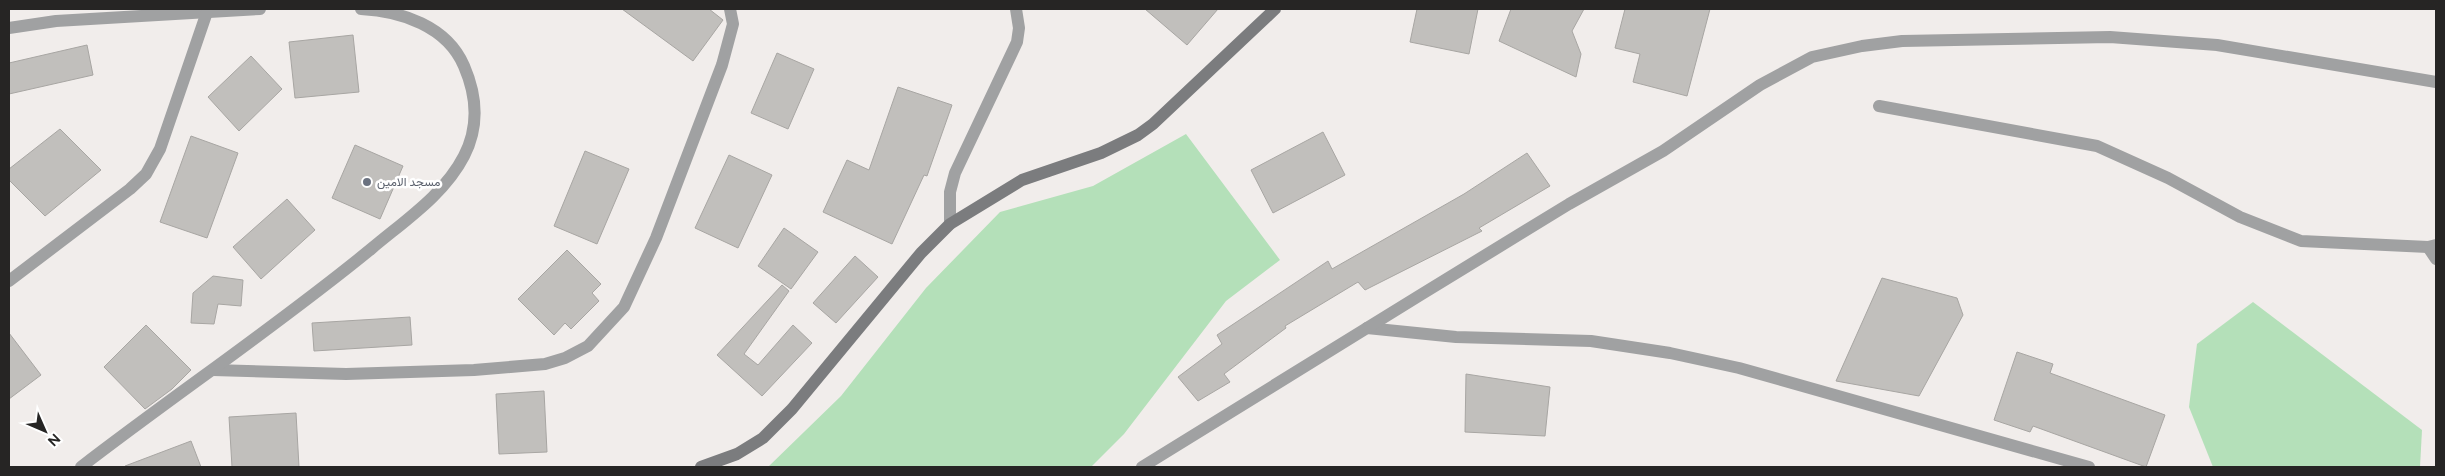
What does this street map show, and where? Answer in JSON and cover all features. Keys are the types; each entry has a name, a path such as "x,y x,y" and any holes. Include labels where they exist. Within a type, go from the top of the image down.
{"street":[{"path":"9,28 56,21 260,9"},
{"path":"81,467 311,298 425,204 451,178 464,155 473,133 476,108 471,81 459,53 441,35 414,19 361,9"},
{"path":"213,370 346,374 474,370 545,364 565,358 588,346 624,307 656,238 722,65 733,24 730,9"},
{"path":"950,224 950,192 955,174 1017,42 1019,28 1016,9"},
{"path":"701,467 737,454 763,438 792,409 921,253 950,224 1022,180 1101,152 1138,135 1153,124 1275,9"},
{"path":"9,281 130,189 146,174 160,150 207,12"},
{"path":"1142,467 1569,204 1662,151 1760,85 1812,57 1862,46 1902,41 2110,37 2217,45 2436,82"},
{"path":"1879,106 2097,146 2168,178 2240,217 2301,241 2432,246 2436,259"},
{"path":"1366,328 1456,337 1591,341 1670,353 1740,368 2089,467"}],"green space":[{"path":"1186,134 1280,260 1226,301 1124,434 1091,467 768,467 841,396 926,288 1000,212 1093,186"},
{"path":"2253,302 2422,430 2420,467 2213,467 2189,407 2197,344"}],"building":[{"path":"622,9 709,9 723,20 693,61"},
{"path":"1145,9 1218,9 1187,45"},
{"path":"1417,9 1478,9 1469,54 1410,42"},
{"path":"1511,9 1584,9 1572,31 1581,54 1576,77 1499,41"},
{"path":"1625,9 1710,9 1687,96 1633,82 1640,54 1615,48"},
{"path":"353,35 359,92 295,98 289,42"},
{"path":"87,45 93,75 9,94 9,63"},
{"path":"777,53 814,69 788,129 751,113"},
{"path":"251,56 282,89 239,131 208,97"},
{"path":"898,87 952,105 927,176 924,175 892,244 823,212 847,160 869,170"},
{"path":"60,129 101,170 45,216 9,180 9,169"},
{"path":"1323,132 1345,175 1273,213 1251,170"},
{"path":"191,136 238,153 207,238 160,222"},
{"name":"مسجد الامين","path":"355,145 403,166 380,219 332,198"},
{"path":"585,151 629,169 597,244 554,226"},
{"path":"1527,153 1550,186 1479,228 1482,231 1365,290 1358,282 1285,326 1286,328 1224,374 1230,382 1198,401 1178,377 1222,344 1217,335 1328,261 1332,269 1464,194"},
{"path":"729,155 772,175 738,248 695,228"},
{"path":"287,199 315,230 261,279 233,247"},
{"path":"784,228 818,252 791,289 758,266"},
{"path":"567,250 601,284 592,293 599,301 571,329 565,323 554,335 518,299"},
{"path":"855,256 878,277 836,323 813,303"},
{"path":"213,276 243,280 241,306 218,304 214,324 191,323 193,293"},
{"path":"1882,278 1957,298 1963,315 1919,396 1836,381"},
{"path":"782,285 789,291 744,354 758,365 793,325 812,343 762,396 717,355"},
{"path":"410,317 412,345 314,351 312,323"},
{"path":"146,325 191,370 172,389 145,409 104,367"},
{"path":"9,333 41,375 9,399"},
{"path":"2017,352 2053,364 2050,373 2165,415 2146,467 2033,426 2030,432 1994,420"},
{"path":"1466,374 1550,387 1545,436 1465,432"},
{"path":"544,391 547,452 499,454 496,394"},
{"path":"296,413 299,467 232,467 229,417"},
{"path":"191,441 201,467 125,467 125,466"}],"place":[{"name":"مسجد الامين","path":"367,182"}]}
